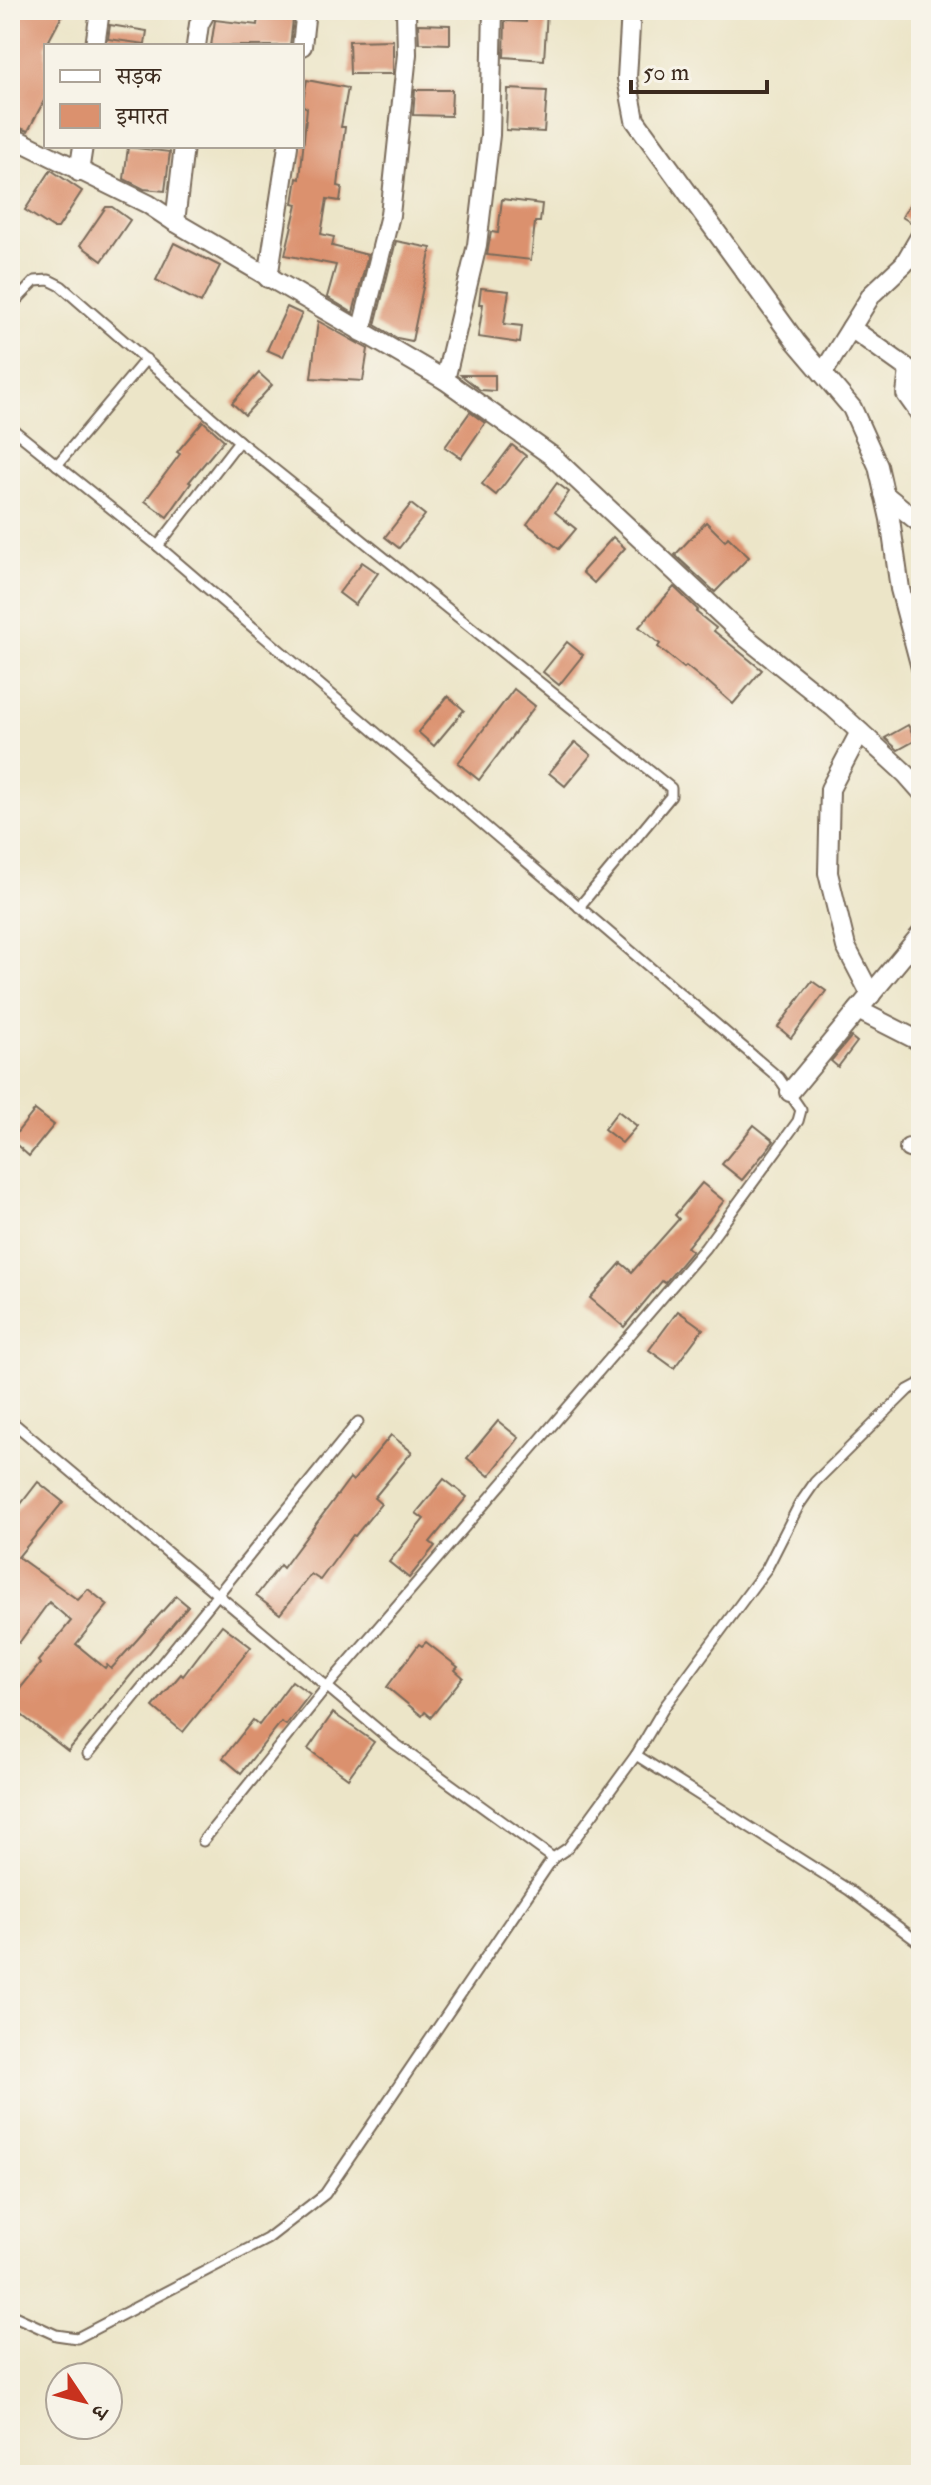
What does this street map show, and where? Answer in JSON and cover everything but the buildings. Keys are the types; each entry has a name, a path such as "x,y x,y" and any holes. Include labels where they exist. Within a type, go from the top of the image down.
{"street":[{"path":"95,44 100,10"},
{"path":"196,44 199,24 207,10"},
{"path":"302,44 306,10"},
{"path":"361,332 390,215 407,54 406,10"},
{"path":"445,380 477,245 490,135 493,10"},
{"path":"631,10 627,78 635,120 788,330 852,408 878,466 900,589 921,668"},
{"path":"10,136 148,204 268,278 445,380 552,456 744,636 860,732 921,791"},
{"path":"79,172 83,148"},
{"path":"175,222 184,148"},
{"path":"268,278 288,148"},
{"path":"823,373 872,294 904,264 921,235"},
{"path":"851,328 915,374 906,394 921,415"},
{"path":"884,494 921,524"},
{"path":"860,732 830,789 828,873 846,947 871,995"},
{"path":"790,1092 921,934"},
{"path":"858,1010 921,1042"}],"lane":[{"path":"10,307 35,281 49,280 72,294 239,441 671,788 671,796 579,907"},
{"path":"57,465 146,359"},
{"path":"10,427 158,546 779,1078 801,1110 798,1121 705,1248 326,1688 203,1841"},
{"path":"158,546 239,441"},
{"path":"10,2314 56,2335 77,2338 267,2239 325,2194 553,1858 568,1848 636,1755 665,1706 767,1568 799,1505 815,1482 908,1390 921,1383"},
{"path":"10,1420 394,1743 553,1858"},
{"path":"88,1754 358,1422"},
{"path":"636,1755 849,1890 921,1944"}]}
